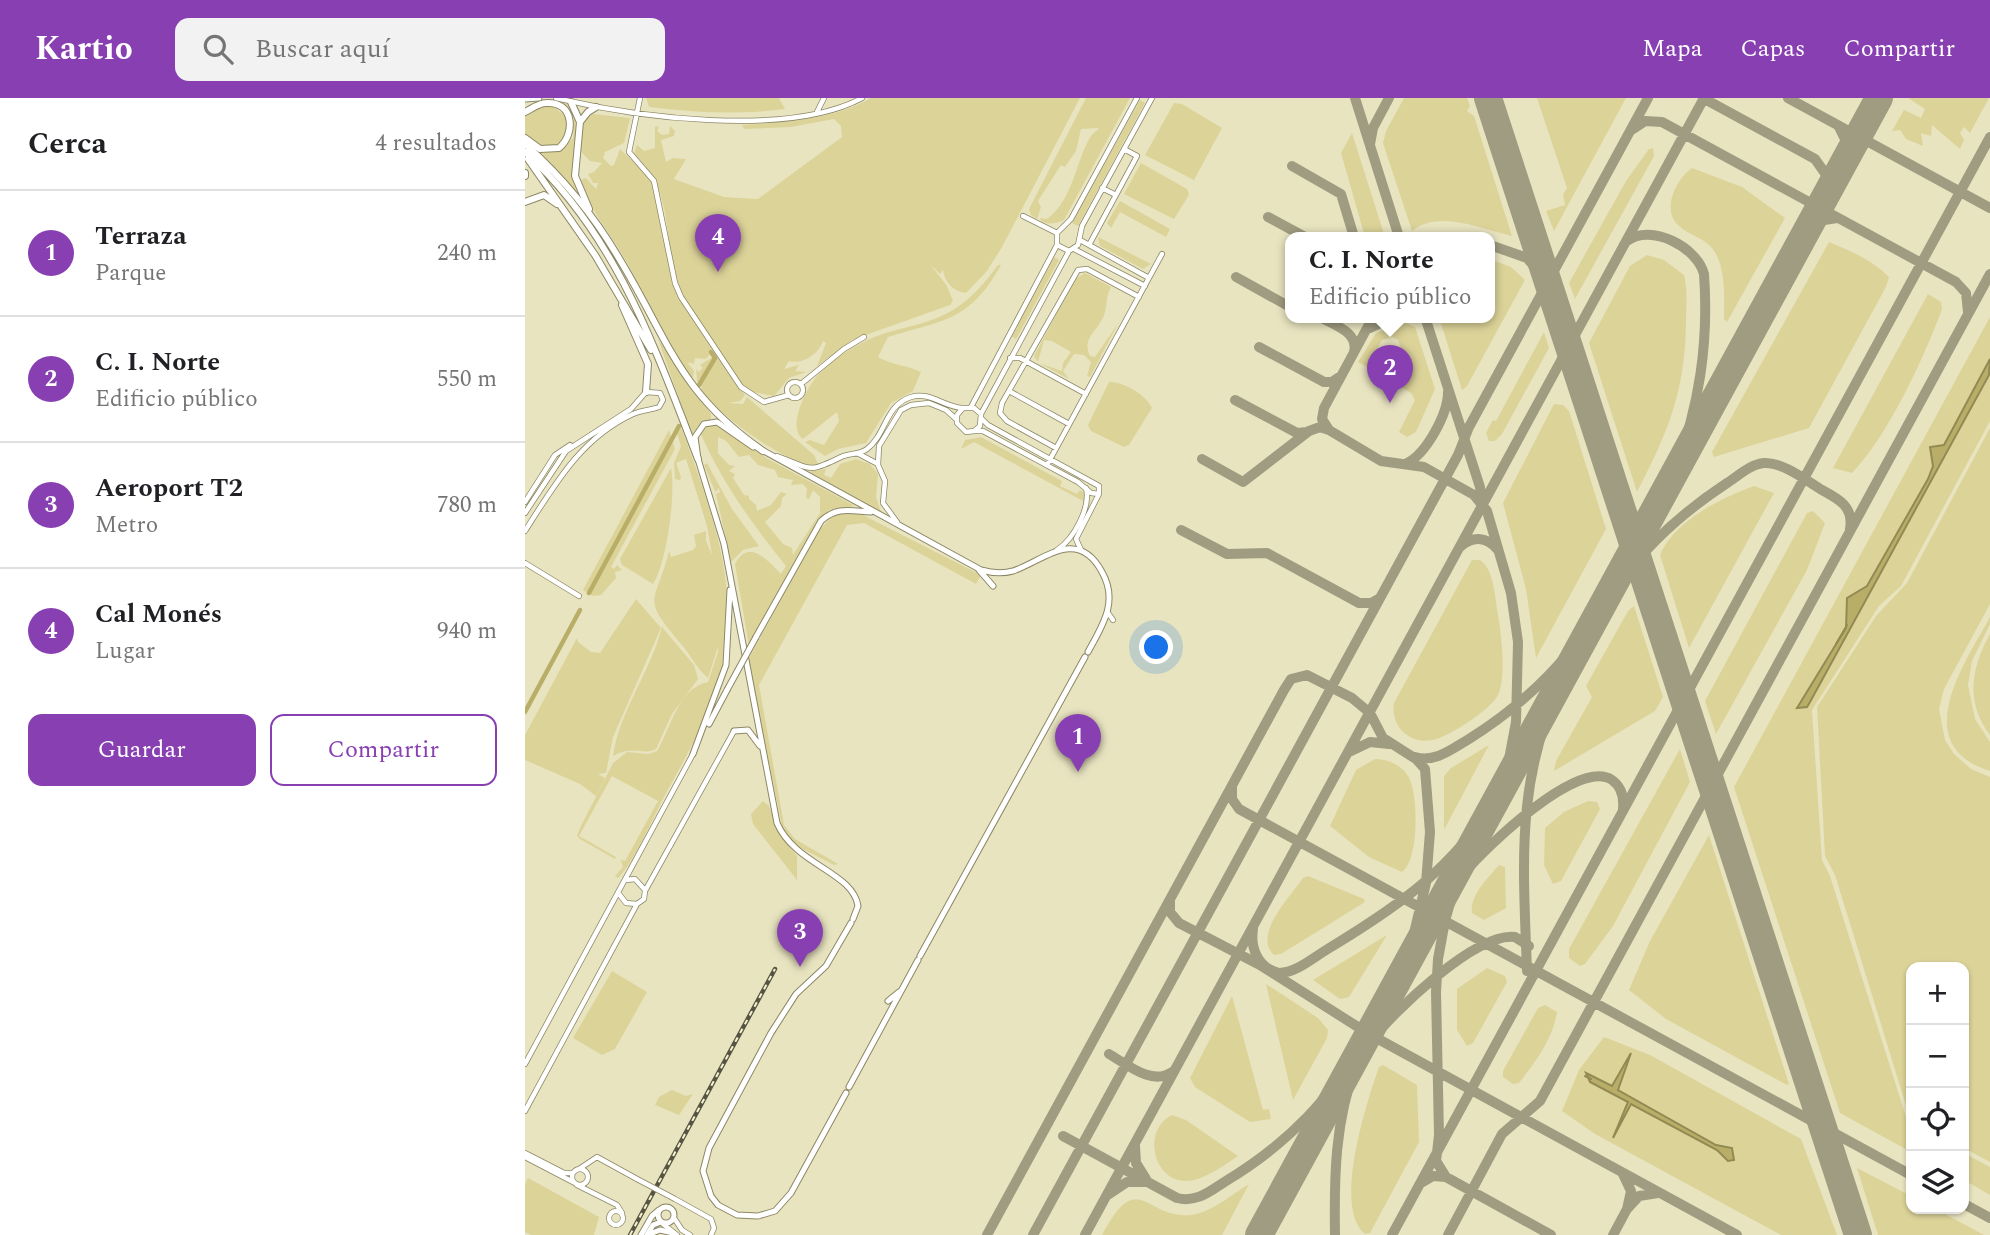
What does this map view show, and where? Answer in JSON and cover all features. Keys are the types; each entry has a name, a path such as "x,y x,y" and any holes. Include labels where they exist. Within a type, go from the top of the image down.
{"highway":[{"path":"571,102 580,122 575,176 596,223"},
{"path":"525,112 546,103 556,104 565,111 571,122 569,138 559,148 540,149 525,138"},
{"path":"580,122 596,107"},
{"path":"525,144 564,183 596,223 633,283 680,370 706,403 763,451"},
{"path":"525,154 639,326 669,386"},
{"path":"525,154 553,180 590,228 631,294 698,459"},
{"path":"525,202 547,196 569,217"},
{"path":"607,275 645,354 649,377 646,393"}],"main road":[{"path":"525,100 539,98"},
{"path":"713,422 763,451 874,513 993,573 1007,572 1056,550 1072,550 1087,556 1105,579 1110,605 1086,655 786,1200 775,1211 758,1216 737,1215 725,1210 711,1196 705,1183 703,1166 710,1145 771,1033 796,994 826,966 858,906 851,888 799,854 780,829 728,566 715,509 698,459 696,433 703,425 713,422"},
{"path":"693,754 821,521 829,514 844,509 874,513"},
{"path":"693,754 726,666 730,620 728,566"},
{"path":"977,567 993,586"},
{"path":"734,731 750,731 763,750"},
{"path":"888,1001 901,990"},
{"path":"641,1235 652,1216 659,1210 670,1208 674,1218 653,1225 647,1235"},
{"path":"659,1210 657,1216 662,1223"},
{"path":"647,1235 660,1230 675,1234"}],"street":[{"path":"556,98 596,107 724,120 817,112 862,98"},
{"path":"563,98 571,102"},
{"path":"640,98 629,152 655,181 675,283 681,297 746,393 764,402 789,395 795,398 801,396 801,384"},
{"path":"817,112 824,98"},
{"path":"1057,233 1066,227 1137,98"},
{"path":"974,431 1010,358 1072,250 1152,98"},
{"path":"1089,245 1137,156 1124,149"},
{"path":"1103,188 1116,195"},
{"path":"1023,216 1057,233"},
{"path":"1066,227 1074,229 1089,245 1149,278"},
{"path":"971,407 1057,245 1057,233"},
{"path":"1057,245 1145,286"},
{"path":"1047,465 1162,254"},
{"path":"1056,448 1007,421 1000,410 1025,361 1078,270 1087,269 1139,297"},
{"path":"789,395 790,384 801,384 844,349 864,337"},
{"path":"1016,348 1020,358"},
{"path":"1010,358 1020,358 1086,394"},
{"path":"1009,391 1069,424"},
{"path":"525,502 555,455 631,409 646,393 659,392 663,397 661,404 612,424 581,449 525,531"},
{"path":"859,454 875,439 894,407 907,398 930,396 963,408 971,407 988,425 1100,486 1099,494 1083,519 1068,540 1056,550"},
{"path":"908,531 885,509 885,481 879,465 879,446 901,410 921,402 946,410 956,419 963,431 983,430 1086,487 1091,493 1099,494"},
{"path":"956,419 963,408"},
{"path":"525,513 561,457 574,444"},
{"path":"763,451 814,469 849,454 859,454 879,465"},
{"path":"1086,487 1089,501 1076,539 1087,556"},
{"path":"525,563 579,596"},
{"path":"1108,613 1113,620"},
{"path":"525,1111 638,904 644,899 645,891 734,731"},
{"path":"525,1064 693,754"},
{"path":"626,880 639,881 645,891"},
{"path":"619,893 626,903 638,904"},
{"path":"525,1155 564,1173 586,1172"},
{"path":"525,1155 613,1203 622,1213 623,1222 615,1226 609,1219 614,1211 613,1203"},
{"path":"575,1184 576,1171 590,1160 600,1158 711,1219 711,1235"},
{"path":"590,1160 586,1172 587,1180 596,1194"},
{"path":"575,1184 587,1180"},
{"path":"614,1211 622,1213"},
{"path":"674,1218 680,1228 690,1235"},
{"path":"662,1223 675,1234"}],"shaded area":[{"path":"646,98 779,98 785,109 734,113 683,111 649,107"},
{"path":"871,98 1080,98 1002,247 987,271 966,293 954,288 946,279 943,270 940,274 930,264 947,286 953,301 950,305 852,340 817,366 826,343 823,341 818,350 809,357 789,361 784,369 799,365 795,371 806,372 789,378 774,396 748,391 711,342 683,298 674,270 662,201 647,169 634,154 637,145 644,151 655,148 655,127 659,126 657,131 662,135 669,134 670,126 675,131 674,136 661,140 666,162 673,158 686,159 674,179 724,197 758,199 842,137 841,126 834,119 791,127 744,129 742,125 825,115"},
{"path":"1086,98 1130,98 1064,220 1047,223 1040,218 1047,219 1063,201 1086,145 1099,128 1081,129 1076,151 1065,167 1061,165 1038,201 1041,207 1037,219 1031,215 1029,209"},
{"path":"1404,98 1467,98 1470,106 1467,111 1474,116 1512,236 1447,221 1423,225 1412,231 1383,143 1386,131"},
{"path":"1537,98 1626,98 1554,231 1546,211 1565,205 1563,195 1567,188"},
{"path":"1908,98 1989,98 1970,133 1964,127 1960,133 1964,140 1960,149 1932,125 1931,136 1921,133 1923,146 1906,139 1900,130 1892,131 1904,110 1921,118 1925,109"},
{"path":"557,100 566,104 575,117 573,168 578,193 541,153 561,150 573,138 574,118"},
{"path":"1140,100 1145,103 1078,226 1072,223"},
{"path":"1174,103 1182,104 1222,128 1194,180 1145,155"},
{"path":"553,106 565,116 569,127 560,145 540,147 525,135 525,115 539,107"},
{"path":"593,114 630,118 624,143 605,152 603,158 611,166 614,165 620,149 648,176 654,187 672,283 713,351 706,359 695,358 694,364 687,362 694,371 693,378 672,351 631,271 584,190 581,180 586,178 596,189 598,183 593,183 588,174 594,172 602,163 590,161 578,149 584,120"},
{"path":"1352,133 1383,232 1364,232 1341,153"},
{"path":"1653,148 1654,156 1575,299 1569,283 1626,181 1649,149"},
{"path":"1141,163 1187,189 1189,195 1174,219 1124,194"},
{"path":"1692,168 1742,187 1785,218 1727,322 1724,319 1723,278 1716,254 1708,244 1678,225 1671,211 1676,186"},
{"path":"1120,201 1170,229 1166,237 1120,212 1111,228 1107,223"},
{"path":"1098,237 1151,264 1143,269 1100,246"},
{"path":"1829,242 1876,266 1889,277 1886,287 1809,428 1714,457 1712,452"},
{"path":"1647,255 1664,260 1684,275 1685,348 1673,411 1658,450 1637,492 1589,343 1630,266"},
{"path":"1054,257 1059,260 1016,339 1011,336"},
{"path":"1495,261 1511,267 1525,280 1467,386 1462,390 1441,323 1495,323"},
{"path":"998,265 1001,265 978,297 954,316 888,337 878,357 921,372 913,391 891,403 866,443 838,449 825,456 805,442 810,440 824,445 839,421 837,412 803,439 798,434 797,417 804,397 825,368 869,339 935,319 953,310 978,290"},
{"path":"1085,273 1111,287 1102,320 1089,339 1090,356 1095,357 1119,322 1090,377 1087,376 1091,362 1084,355 1074,354 1063,371 1069,379 1039,363 1062,371 1063,363 1071,352 1052,341 1044,340 1038,362 1034,356 1075,279"},
{"path":"1928,294 1941,302 1942,309 1892,418 1852,473 1833,468"},
{"path":"1990,317 1990,421 1901,586 1879,606 1812,710 1822,860 1830,876 1906,1117 1906,1149 1840,1113 1734,787"},
{"path":"1401,323 1415,327 1435,389 1416,432 1407,437 1399,432 1415,400 1411,393 1401,387 1409,372 1398,340 1393,337 1382,340 1367,367 1358,362 1376,333"},
{"path":"1544,332 1549,348 1502,434 1495,441 1489,441 1486,433 1493,420 1496,421"},
{"path":"658,339 711,414 711,419 700,424 692,435"},
{"path":"716,355 745,395 740,401 729,403 743,404 747,397 814,455 818,464 809,467 764,444 737,425 700,391 702,387 697,381 696,369 699,372 703,368 700,365"},
{"path":"1990,359 1989,375 1810,702 1807,707 1797,708 1846,628 1847,598 1867,586 1928,479 1933,466 1930,447 1944,445"},
{"path":"1109,382 1133,390 1145,398 1152,408 1129,445 1124,447 1091,431 1088,425"},
{"path":"1554,404 1563,405 1569,411 1606,529 1536,658 1526,589 1503,503"},
{"path":"708,425 717,425 768,459 855,506 829,510 818,520 749,646 735,564 740,556 752,552 764,558 781,574 786,566 738,502 700,432","holes":["718,437 726,441 739,457 749,455 758,465 775,470 778,477 793,480 791,485 803,484 807,489 806,498 809,499 813,490 820,497 820,513 793,555 792,548 783,544 765,522 781,506 782,498 787,494 781,492 771,505 757,511 756,505 749,496 744,495 733,478 735,474 729,471 735,466 729,465 718,453"]},
{"path":"681,427 712,515 719,546 728,607 727,638 722,669 705,718 636,851 618,878 615,876 623,867 621,860 625,861 658,801 612,776 579,836 616,857 615,859 580,839 577,836 580,828 613,763 627,752 648,754 657,751 683,700 689,692 708,682 718,652 718,647 708,678 655,608 654,600 669,551 671,557 693,550 696,546 694,535 706,531 706,541 712,555 707,526 686,459 676,463 681,477 680,480 675,479 674,463 681,446 677,434"},
{"path":"1990,428 1990,604 1944,689 1939,709 1945,740 1954,754 1971,769 1990,777 1990,1162 1969,1151 1969,962 1906,962 1906,1106 1835,875 1825,856 1817,707 1876,616 1907,583"},
{"path":"669,430 675,449 611,567 614,569 617,565 622,570 615,572 616,578 601,595 593,596 583,590"},
{"path":"981,437 1062,481 1060,486 1077,494 1080,490 1085,493 1085,502 974,442 961,449 965,440"},
{"path":"856,459 870,464 878,474 876,497 881,512 807,472 826,469 824,475 831,478 840,464"},
{"path":"707,463 732,509 759,546 743,550 731,562 716,494 720,492 719,488 716,492 714,489 704,465"},
{"path":"671,468 669,527 662,560 653,584 622,565 620,559"},
{"path":"1754,486 1774,493 1689,648 1660,555 1687,521 1713,504"},
{"path":"1813,511 1825,523 1807,570 1716,734 1705,701 1807,513"},
{"path":"837,512 859,513 981,575 976,584 864,523 847,525 759,685 784,825 795,839 838,864 834,865 795,845 782,826 748,660 818,531"},
{"path":"1472,560 1480,560 1484,564 1493,582 1503,665 1501,686 1498,695 1487,708 1459,728 1433,740 1416,739 1398,726 1394,703"},
{"path":"636,599 661,628 613,737 606,773 598,774 605,778 596,796 580,784 525,760 525,735 577,638 578,642 591,652 600,653"},
{"path":"1634,606 1663,697 1655,711 1554,771 1556,761 1592,697 1586,686 1628,611"},
{"path":"1990,617 1990,624 1972,661 1968,685 1975,719 1990,742 1990,771 1965,759 1951,742 1947,723 1949,702 1957,679"},
{"path":"662,627 694,665 698,679 672,714 656,749 647,752 626,751 613,756 628,707 651,660"},
{"path":"1990,634 1990,735 1977,710 1973,685 1978,659"},
{"path":"1489,745 1444,829 1444,776 1451,768"},
{"path":"1680,749 1690,782 1613,926 1585,964 1580,966 1569,958 1569,949"},
{"path":"1375,759 1389,761 1398,766 1408,776 1412,785 1414,841 1412,855 1402,872 1369,857 1330,826 1356,770"},
{"path":"763,801 769,806 780,836 797,856 797,880 753,824 751,814"},
{"path":"1588,801 1597,802 1600,809 1561,881 1553,884 1544,865 1545,828 1564,812"},
{"path":"1709,835 1789,1084 1787,1085 1666,1019 1629,990 1650,941"},
{"path":"1499,865 1505,867 1506,908 1484,920 1472,913 1472,906 1480,888"},
{"path":"1308,876 1364,899 1365,902 1281,954 1274,955 1268,947 1270,927 1290,895 1303,878"},
{"path":"1387,935 1349,997 1340,999 1313,980"},
{"path":"1487,968 1505,976 1507,982 1473,1043 1467,1046 1457,1030 1457,989"},
{"path":"612,971 647,992 615,1049 602,1055 573,1038"},
{"path":"1266,984 1318,1018 1328,1030 1327,1038 1293,1100"},
{"path":"1232,996 1263,1110 1269,1109 1271,1119 1250,1122 1195,1087 1190,1078"},
{"path":"1545,1005 1557,1012 1552,1031 1532,1066 1519,1083 1513,1084 1503,1077 1503,1071 1538,1008"},
{"path":"1604,1037 1650,1055 1801,1139 1837,1235 1781,1235 1595,1134 1562,1111 1579,1070"},
{"path":"1631,1053 1618,1090 1716,1145 1732,1148 1734,1160 1728,1161 1717,1150 1631,1104 1613,1138 1628,1102 1590,1082 1586,1073 1612,1086"},
{"path":"1383,1065 1417,1085 1419,1142 1370,1233 1365,1234 1356,1221 1352,1202 1352,1179 1367,1104 1379,1067"},
{"path":"672,1090 686,1096 693,1094 679,1115 655,1105 659,1097"},
{"path":"1172,1115 1186,1120 1238,1156 1195,1180 1177,1180 1167,1174 1155,1155 1154,1143 1162,1122"},
{"path":"1969,1156 1990,1167 1990,1195 1969,1183"},
{"path":"1857,1168 1906,1193 1906,1214 1945,1214 1984,1235 1878,1235"},
{"path":"528,1178 599,1217 594,1235 531,1235 525,1232 525,1184"},
{"path":"1249,1184 1222,1235 1102,1235 1115,1214 1125,1203 1134,1199 1175,1214 1191,1215 1214,1207"}],"waterway":[{"path":"699,385 715,358 711,352"},
{"path":"589,593 679,426"},
{"path":"525,712 580,610"},
{"path":"1836,644 1847,625"},
{"path":"1585,1076 1591,1079"}],"taxiway":[{"path":"1355,98 1397,232"},
{"path":"1370,144 1373,128 1389,98"},
{"path":"1033,1235 1458,455 1469,427 1648,98"},
{"path":"1703,98 1815,159 1827,176 1826,196"},
{"path":"1085,1235 1704,98"},
{"path":"1788,98 1990,208"},
{"path":"1633,129 1645,121 1662,122 1956,282 1966,293 1968,312"},
{"path":"1839,127 1848,145 1845,160"},
{"path":"1392,1235 1990,137"},
{"path":"1292,166 1341,194 1352,232"},
{"path":"1268,217 1296,232"},
{"path":"1806,232 1818,221 1837,218"},
{"path":"1627,241 1648,235 1672,241 1692,255 1704,274 1705,325 1700,374 1690,423 1675,472"},
{"path":"1495,247 1527,258 1548,282"},
{"path":"1448,1235 1502,1134 1540,1101 1990,274"},
{"path":"1236,277 1285,304"},
{"path":"1332,323 1353,339 1354,352"},
{"path":"1370,323 1324,408 1322,419 1329,430 1381,461 1424,467 1474,495 1487,511 1511,593 1518,642 1516,722 1504,786"},
{"path":"1370,328 1380,323"},
{"path":"1427,323 1480,487 1482,503"},
{"path":"1259,347 1324,382 1332,382 1341,376"},
{"path":"1407,463 1421,451 1435,432 1448,392"},
{"path":"1235,400 1297,433 1307,432"},
{"path":"1202,459 1243,482 1309,431 1320,427 1329,430"},
{"path":"1599,611 1626,573 1672,525 1708,496 1759,464 1771,464 1787,469 1839,500 1850,515 1850,529"},
{"path":"1181,530 1227,554 1267,553 1359,603 1371,603 1380,598"},
{"path":"1460,547 1479,539 1497,549"},
{"path":"1415,757 1429,758 1443,754 1509,711 1560,663 1602,606"},
{"path":"1527,971 1524,855 1530,783 1550,710 1566,673"},
{"path":"987,1235 1291,679 1307,675 1352,698 1370,713 1383,738 1416,759 1425,769 1430,832 1426,883 1410,950 1393,989"},
{"path":"1349,752 1370,742 1389,744"},
{"path":"1465,872 1492,844 1534,808 1578,781 1597,776 1612,780 1622,793 1623,809"},
{"path":"1232,786 1232,799 1239,809 1906,1172"},
{"path":"1253,929 1254,950 1266,967 1279,973 1299,967 1381,915 1424,883 1462,845 1498,798"},
{"path":"1446,1177 1436,1161 1439,1135 1436,992 1438,959 1456,882 1482,827"},
{"path":"1426,929 1449,893"},
{"path":"1170,899 1170,912 1179,923 1260,965 1369,1034 1737,1235"},
{"path":"1370,1042 1397,1012 1436,976 1479,947 1499,939 1515,937 1529,946"},
{"path":"1368,1037 1389,996"},
{"path":"1063,1136 1177,1198 1191,1199 1209,1192 1249,1166 1289,1134 1324,1098 1369,1034"},
{"path":"1109,1054 1148,1075 1156,1077 1172,1072"},
{"path":"1335,1235 1337,1149 1344,1107 1356,1065"},
{"path":"1135,1146 1136,1163 1146,1179"},
{"path":"1623,1174 1631,1191 1627,1209 1639,1196 1658,1193"},
{"path":"1421,1183 1433,1176 1446,1177 1551,1235"},
{"path":"1109,1194 1127,1182 1145,1182"},
{"path":"1969,1207 1990,1218"},
{"path":"1613,1235 1627,1209"}],"runway":[{"path":"1488,98 1858,1235"},
{"path":"1259,1235 1879,98"}],"railway":[{"path":"791,941 793,937"},
{"path":"630,1235 775,969"}],"place":[{"name":"Cal Monés","path":"718,272"},
{"name":"C. I. Norte","path":"1390,403"},
{"name":"Terraza","path":"1078,772"},
{"name":"Aeroport T2","path":"800,967"}]}
